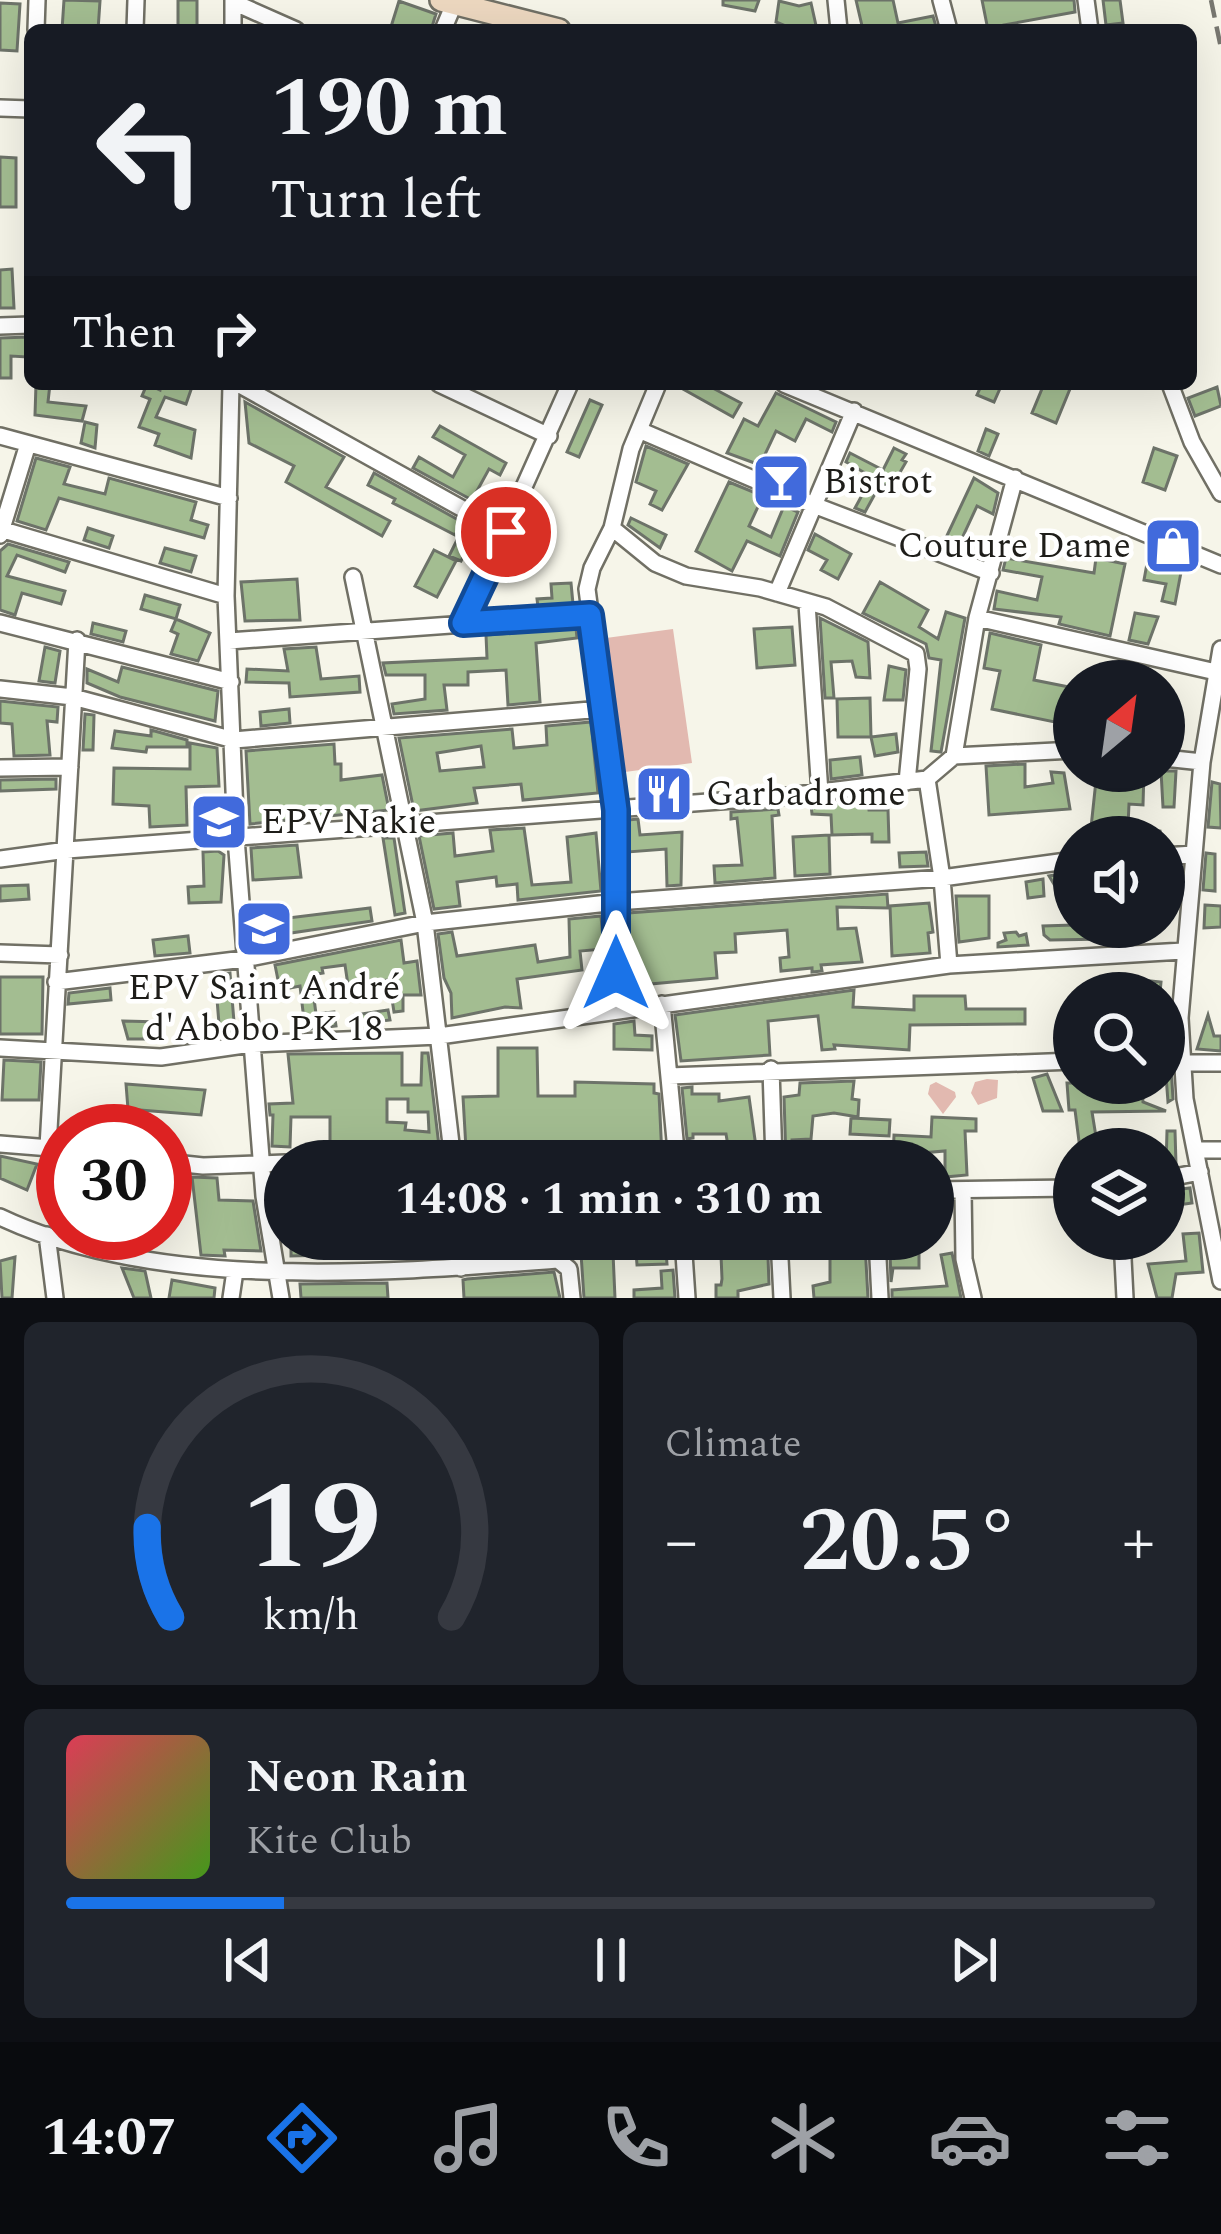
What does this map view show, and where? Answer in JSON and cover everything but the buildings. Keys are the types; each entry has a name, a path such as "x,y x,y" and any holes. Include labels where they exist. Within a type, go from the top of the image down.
{"street":[{"path":"233,1 283,24"},
{"path":"447,2 535,24"},
{"path":"235,390 226,596 236,838 262,1163 281,1298"},
{"path":"246,390 506,532"},
{"path":"453,390 549,436"},
{"path":"463,623 568,390"},
{"path":"616,1009 616,810 588,578 612,528 626,467 656,390"},
{"path":"801,390 1221,565"},
{"path":"1172,390 1192,442 1221,493"},
{"path":"777,592 854,411"},
{"path":"639,430 811,504 991,573"},
{"path":"0,436 230,497"},
{"path":"28,444 1,531 226,596"},
{"path":"954,756 977,618 1015,478"},
{"path":"612,528 655,563 686,576 777,592 826,607 916,654 907,782"},
{"path":"353,577 425,923 451,1140"},
{"path":"807,604 820,793"},
{"path":"229,641 590,615"},
{"path":"977,618 1216,672"},
{"path":"0,622 231,682"},
{"path":"55,1104 56,982 77,640"},
{"path":"1182,972 1202,762 1221,649"},
{"path":"0,689 73,697 234,740 602,709"},
{"path":"0,859 820,793 927,779 954,756 1053,751"},
{"path":"1185,760 1202,762"},
{"path":"0,768 70,767"},
{"path":"927,779 943,878 949,965"},
{"path":"1185,855 1193,854"},
{"path":"56,982 244,959 425,923 617,902 943,878 1053,863"},
{"path":"0,1048 161,1057 251,1044 439,1036 949,965 1183,951"},
{"path":"0,953 60,955"},
{"path":"662,1004 675,1140"},
{"path":"1185,1056 1221,1064"},
{"path":"669,1076 1053,1063"},
{"path":"771,1069 773,1140"},
{"path":"1185,1097 1217,1239 1221,1281"},
{"path":"0,1144 36,1147"},
{"path":"1196,1150 1221,1150"},
{"path":"192,1165 262,1163"},
{"path":"1185,1175 1200,1172"},
{"path":"954,1190 1053,1188"},
{"path":"963,1190 964,1258 973,1298"},
{"path":"0,1217 36,1231"},
{"path":"50,1260 55,1298"},
{"path":"155,1260 277,1272 565,1262 572,1298"},
{"path":"460,1260 461,1268"},
{"path":"684,1260 686,1298"},
{"path":"780,1260 782,1298"},
{"path":"879,1260 880,1298"},
{"path":"1123,1260 1125,1298"},
{"path":"231,1298 235,1270"}],"shaded area":[{"path":"673,629 692,763 625,772 606,638"},
{"path":"998,1080 997,1098 978,1105 971,1093 975,1082"},
{"path":"936,1082 955,1092 943,1114 928,1094"}],"railway":[{"path":"1211,0 1221,48"}],"place":[{"name":"Bistrot","path":"781,482"},
{"name":"Couture Dame","path":"1173,546"},
{"name":"Garbadrome","path":"664,794"},
{"name":"EPV Nakie","path":"219,822"},
{"name":"EPV Saint André d'Abobo PK 18","path":"264,929"}],"route":[{"path":"506,532 463,623 590,615 616,810 616,973"}]}
